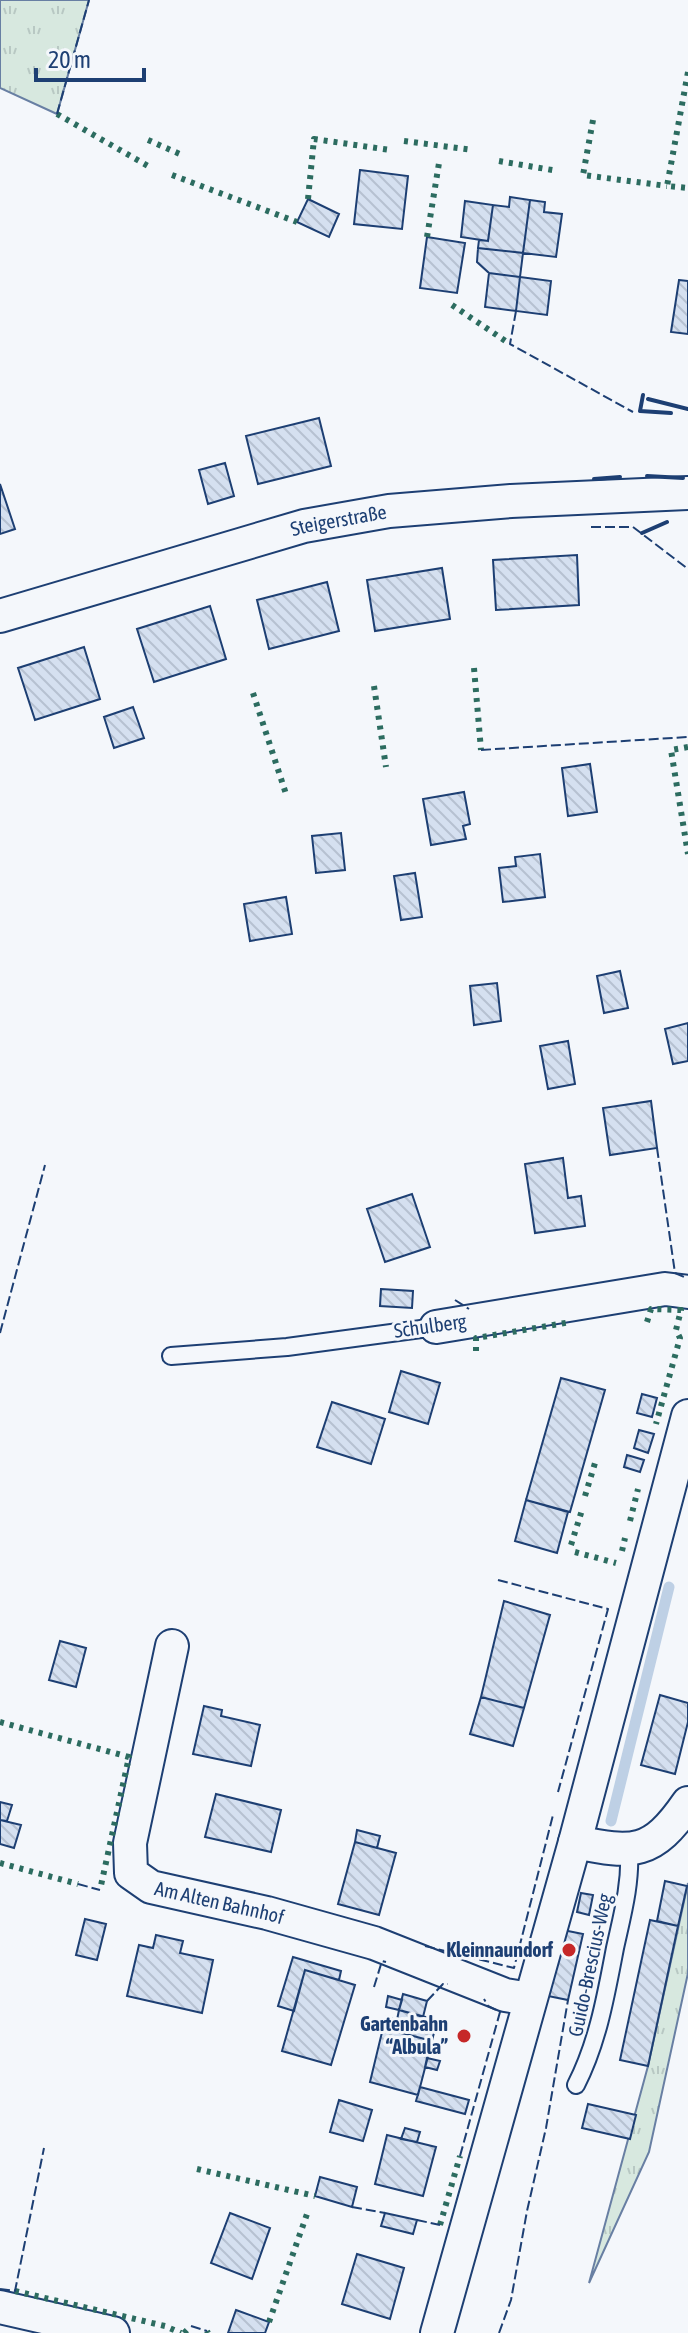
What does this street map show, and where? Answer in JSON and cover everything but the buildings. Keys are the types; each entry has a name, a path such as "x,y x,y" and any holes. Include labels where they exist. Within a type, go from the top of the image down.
{"street":[{"name":"Steigerstraße","path":"0,616 304,526 404,510 601,495 638,497 688,493"},
{"name":"Schulberg","path":"436,1327 665,1289 688,1292"},
{"path":"437,2333 575,1842 688,1416"},
{"name":"Am Alten Bahnhof","path":"172,1646 130,1843 131,1873 151,1887 267,1913 374,1943 505,1995 530,1999"},
{"path":"575,1842 612,1850 645,1847 681,1813"},
{"path":"0,2307 113,2333"}],"lane":[{"name":"Schulberg","path":"171,1356 287,1347 436,1327"},
{"name":"Guido-Brescius-Weg","path":"576,2085 591,2056 612,1964 631,1874 629,1850"}],"green space":[{"path":"0,0 89,0 57,114 0,88"},
{"path":"688,1883 688,1973 649,2152 589,2283 648,2066"}],"waterway":[{"path":"611,1821 669,1587"}],"hedge":[{"path":"688,72 667,186 688,188"},
{"path":"57,114 148,166"},
{"path":"593,120 583,175 667,186"},
{"path":"308,199 314,139 390,150"},
{"path":"148,140 182,155"},
{"path":"404,141 473,150"},
{"path":"499,161 558,171"},
{"path":"427,237 439,163"},
{"path":"172,175 297,222"},
{"path":"452,305 510,344"},
{"path":"474,668 481,750"},
{"path":"374,686 386,767"},
{"path":"253,693 286,794"},
{"path":"688,747 671,750 688,854"},
{"path":"647,1322 651,1309 681,1310 676,1330 680,1338 656,1424"},
{"path":"476,1351 476,1338 571,1322"},
{"path":"585,1496 595,1463"},
{"path":"630,1521 638,1489"},
{"path":"571,1545 582,1510"},
{"path":"622,1551 625,1538"},
{"path":"575,1552 616,1563"},
{"path":"0,1722 129,1757 100,1890"},
{"path":"0,1863 78,1884"},
{"path":"440,2225 460,2156"},
{"path":"197,2169 315,2196"},
{"path":"269,2322 307,2214"},
{"path":"15,2291 165,2326 181,2333"},
{"path":"184,2333 191,2326"}],"fence":[{"path":"57,114 89,0"},
{"path":"516,311 510,344 633,412"},
{"path":"591,527 633,527 688,569"},
{"path":"481,750 688,737"},
{"path":"657,1148 675,1273 684,1277"},
{"path":"0,1333 45,1165"},
{"path":"455,1300 469,1309"},
{"path":"498,1580 608,1609 558,1792"},
{"path":"425,1946 514,1968 553,1815"},
{"path":"78,1884 100,1890"},
{"path":"374,1987 382,1961 386,1962"},
{"path":"427,2001 443,1984 448,1984"},
{"path":"460,2156 500,2012 488,2006 484,1999"},
{"path":"499,2333 511,2300 568,2000"},
{"path":"0,2289 15,2291 44,2148"},
{"path":"352,2207 385,2213"},
{"path":"417,2220 440,2225"},
{"path":"191,2326 207,2331"}],"wall":[{"path":"643,395 640,411 671,413"},
{"path":"648,399 688,409"},
{"path":"647,476 683,478"},
{"path":"594,479 620,477"},
{"path":"642,533 667,522"}],"place":[{"name":"Kleinnaundorf","path":"569,1950"},
{"name":"Gartenbahn “Albula”","path":"464,2036"}]}
